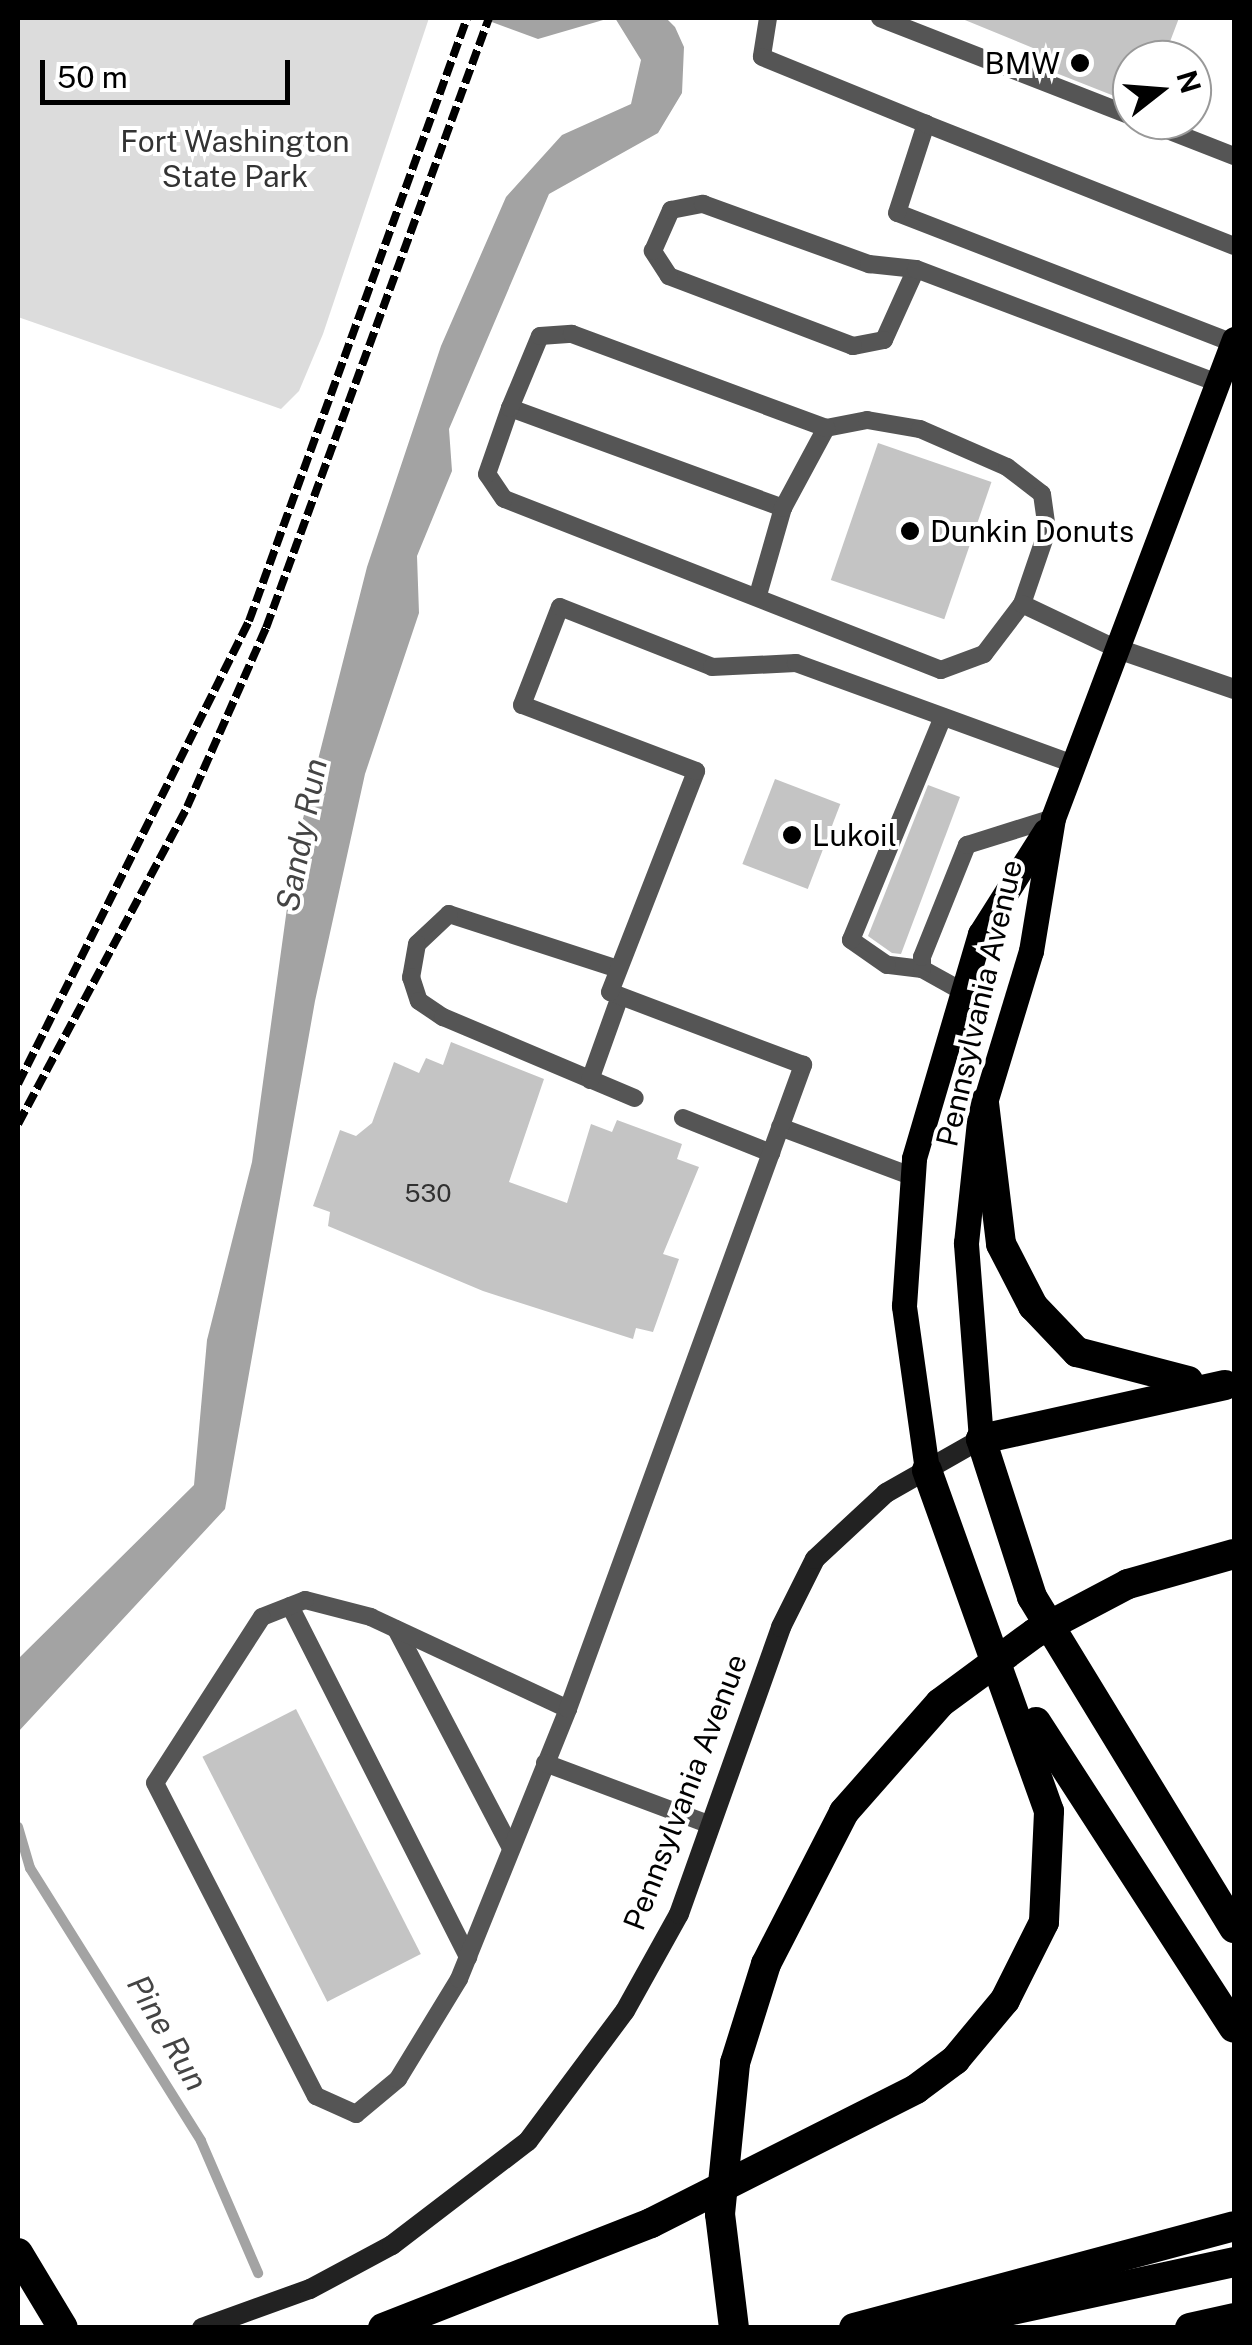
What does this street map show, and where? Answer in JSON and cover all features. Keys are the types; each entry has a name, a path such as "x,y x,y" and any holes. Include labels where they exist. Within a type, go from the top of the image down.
{"highway":[{"path":"984,1103 1001,1244 1046,1322 1076,1352 1114,1368 1230,1385"},
{"path":"1230,1385 981,1439 1032,1597 1234,1928"},
{"path":"383,2328 651,2223 956,2060 1017,1980 1049,1889 1049,1810 1006,1672 927,1470"},
{"path":"734,2328 720,2214 727,2108 746,2018 804,1881 866,1782 940,1703 1035,1633 1128,1584 1234,1554"},
{"path":"1006,1672 1234,2028"},
{"path":"854,2328 1234,2226"},
{"path":"18,2254 62,2326"},
{"path":"929,2328 1234,2262"},
{"path":"1190,2328 1234,2318"}],"main road":[{"name":"Pennsylvania Avenue","path":"202,2328 310,2289 392,2245 518,2152 650,1970 712,1825 814,1559 856,1514 981,1439 966,1243 984,1103 1031,951 1053,818 1234,341"},
{"name":"Pennsylvania Avenue","path":"927,1470 904,1306 911,1176 960,990 980,934 1053,818"}],"street":[{"path":"1115,648 1234,689"}],"lane":[{"path":"768,18 762,56 1234,246"},
{"path":"880,18 1112,108"},
{"path":"926,124 897,212 1234,341"},
{"path":"1193,140 1234,156"},
{"path":"916,269 884,340 853,346 669,276 654,251 671,210 703,204 869,264 916,269 1218,383"},
{"path":"572,334 826,428 867,420 920,430 1042,494 1047,532 1022,604 984,654 940,670 490,489 510,408 540,336 572,334"},
{"path":"510,408 783,508"},
{"path":"758,595 783,508 826,428"},
{"path":"1022,604 1115,648"},
{"path":"568,1709 396,1629 305,1600 262,1617 156,1783 316,2096 356,2114 398,2079 468,1957 568,1709 803,1065 610,992 696,770 522,705 560,607 712,666 796,664 1073,764"},
{"path":"943,717 850,940 857,952 887,965 922,970 960,990"},
{"path":"922,970 967,845 1053,818"},
{"path":"618,968 467,914 434,922 416,944 411,976 419,1001 635,1098"},
{"path":"590,1080 620,996"},
{"path":"683,1118 771,1153"},
{"path":"780,1127 911,1176"},
{"path":"290,1606 468,1957"},
{"path":"396,1629 511,1848"},
{"path":"545,1764 712,1825"}],"green space":[{"name":"Fort Washington State Park","path":"18,18 429,18 323,334 299,391 281,409 18,317"}],"water":[{"path":"481,18 610,18 538,39"},
{"name":"Sandy Run","path":"615,18 666,18 675,27 684,47 682,93 658,133 549,194 449,429 452,471 417,556 419,613 365,774 315,1001 225,1509 18,1732 18,1659 194,1485 207,1340 252,1162 295,850 367,567 441,346 506,197 562,135 631,104 641,60"}],"building":[{"name":"BMW","path":"960,18 1179,18 1171,40 1112,40 1112,95 1028,62 1033,48"},
{"name":"Dunkin Donuts","path":"878,443 991,482 944,619 831,580"},
{"name":"Lukoil","path":"775,779 840,804 808,889 742,864"},
{"name":"Lukoil","path":"928,785 960,797 901,954 892,953 868,936"},
{"path":"451,1042 544,1079 509,1182 567,1203 591,1124 612,1132 617,1120 682,1144 677,1159 699,1167 663,1254 679,1259 653,1332 636,1328 633,1339 483,1291 328,1226 330,1212 313,1206 340,1130 356,1136 372,1123 394,1062 419,1073 426,1058 443,1065"},
{"path":"296,1709 421,1954 327,2002 202,1757"}],"waterway":[{"name":"Pine Run","path":"18,1827 30,1868 201,2141 258,2273"}],"railway":[{"path":"18,1084 249,621 467,18"},
{"path":"18,1124 187,807 266,628 489,18"}],"place":[{"name":"BMW","path":"1080,63"},
{"name":"Dunkin Donuts","path":"910,531"},
{"name":"Lukoil","path":"792,835"}]}
